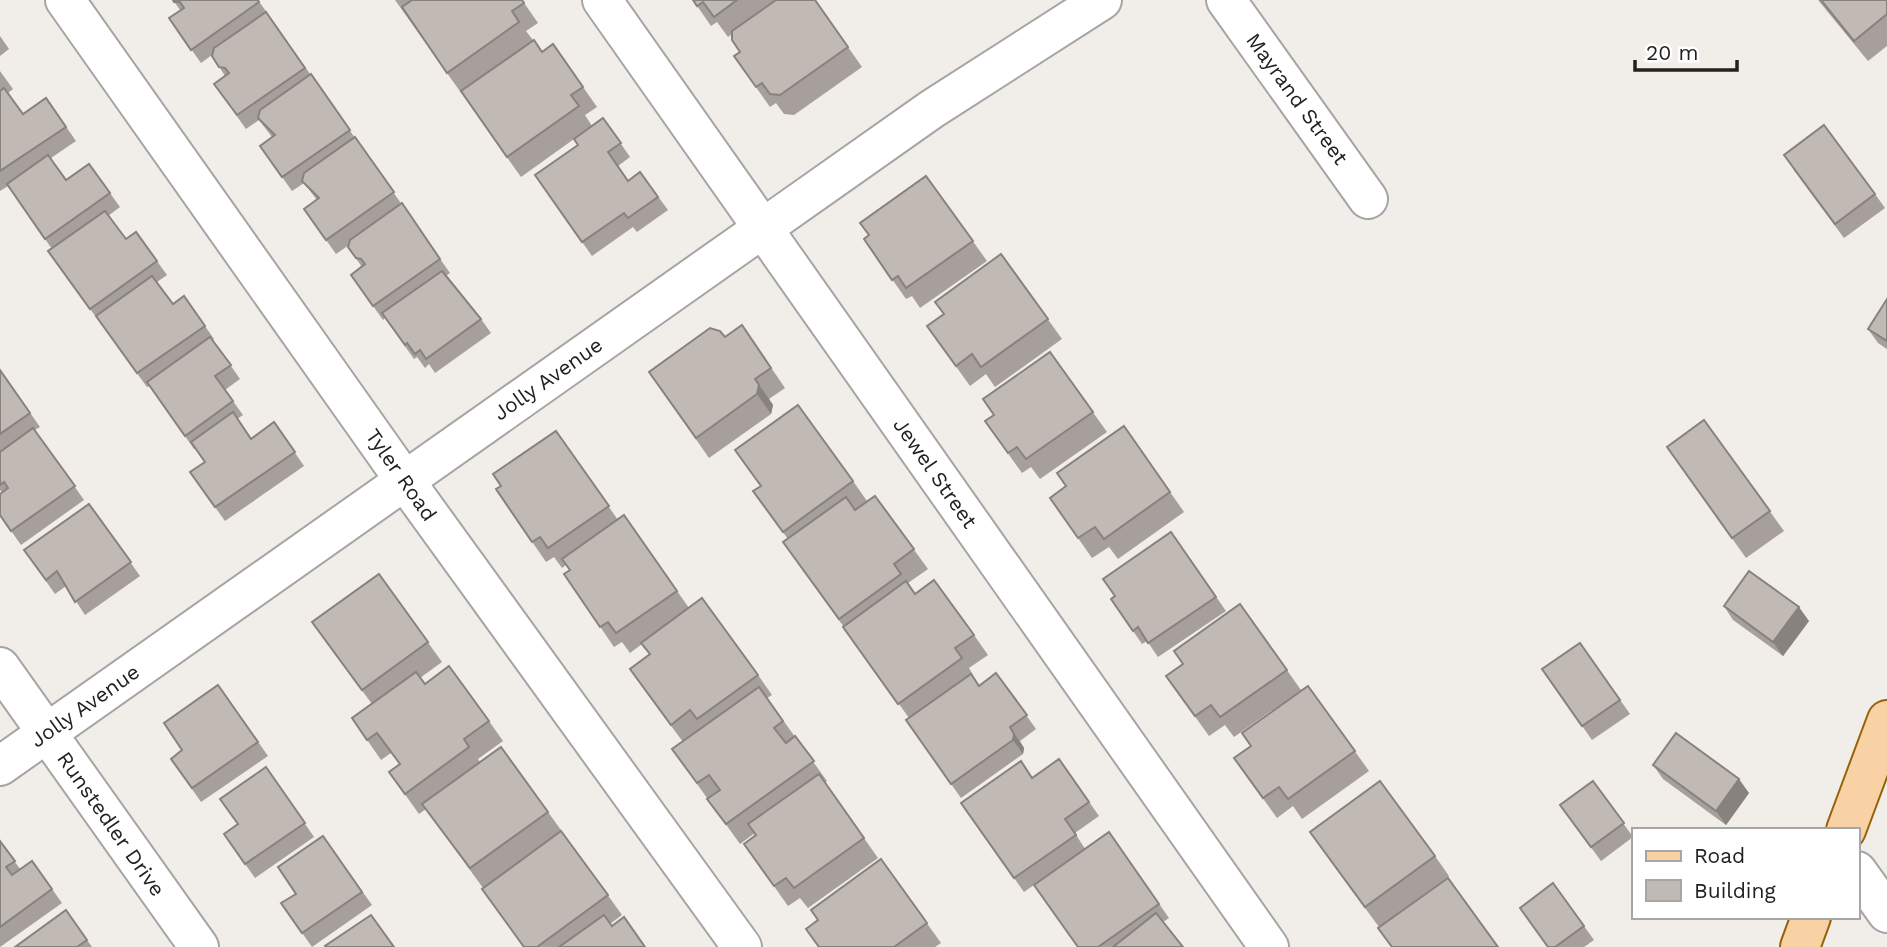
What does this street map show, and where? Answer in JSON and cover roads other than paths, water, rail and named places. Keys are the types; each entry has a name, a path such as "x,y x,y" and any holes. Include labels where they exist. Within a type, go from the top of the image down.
{"main road":[{"path":"1847,828 1887,720"},
{"path":"1800,947 1810,919"}],"street":[{"name":"Tyler Road","path":"65,0 405,481 742,947"},
{"name":"Jewel Street","path":"602,0 1269,947"},
{"name":"Jolly Avenue","path":"0,766 941,102 1102,0"},
{"name":"Mayrand Street","path":"1226,0 1368,199"},
{"name":"Runstedler Drive","path":"0,667 199,947"},
{"path":"1859,874 1887,913"}]}
